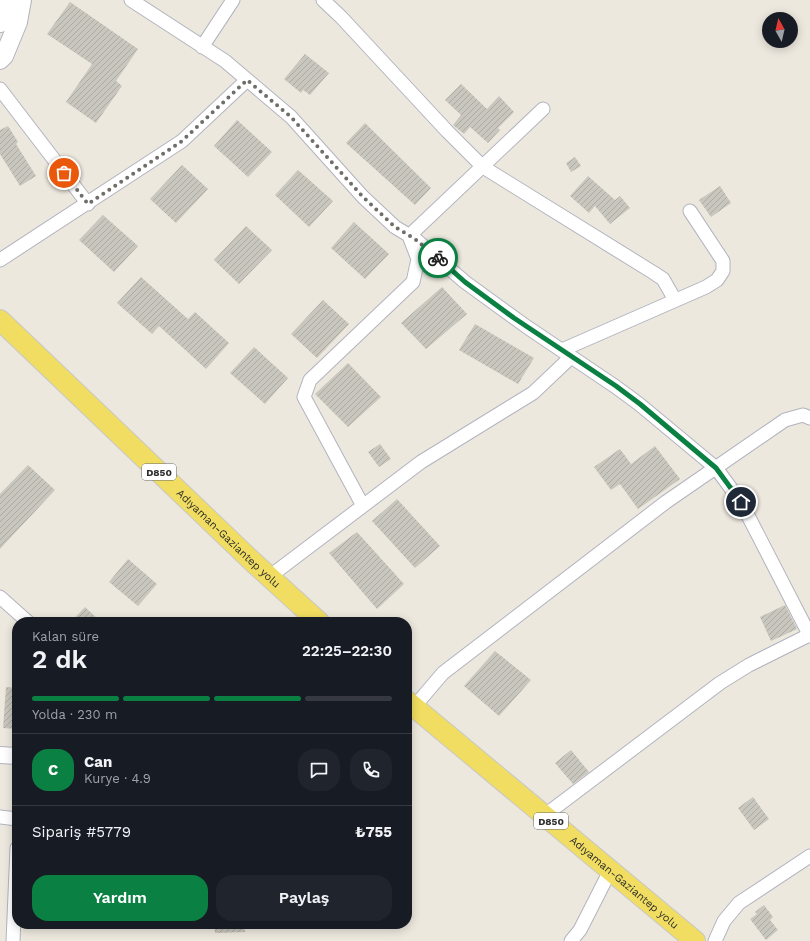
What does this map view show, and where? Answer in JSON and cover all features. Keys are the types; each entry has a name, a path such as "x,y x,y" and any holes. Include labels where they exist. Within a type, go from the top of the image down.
{"main road":[{"path":"0,23 3,16 4,0"},
{"path":"0,60 4,56 18,22 22,0"},
{"name":"Adıyaman-Gaziantep yolu","path":"0,320 310,617"},
{"name":"Adıyaman-Gaziantep yolu","path":"412,710 544,816 694,941"}],"street":[{"path":"130,0 224,61 291,117 363,197 395,227 440,260 465,282 527,327 640,404 716,468 741,502 810,636 749,665 720,683 544,816"},
{"path":"202,46 233,0"},
{"path":"323,0 341,17 447,131 483,167 663,279 675,300"},
{"path":"0,260 88,204 182,141 247,80"},
{"path":"0,89 88,204"},
{"path":"409,236 543,109"},
{"path":"269,577 421,462 534,393 567,353 675,300 706,287 717,280 723,271 724,261 690,211"},
{"path":"363,506 304,397 310,380 413,282 418,259 409,236"},
{"path":"412,705 443,673 666,502 785,420 803,415 810,418"},
{"path":"0,597 22,617"},
{"path":"0,755 12,756"},
{"path":"0,817 12,819"},
{"path":"715,941 724,921 739,903 810,856"},
{"path":"571,941 580,930 610,871"},
{"path":"14,929 14,941"}],"building":[{"path":"70,2 138,49 116,81 122,86 96,123 66,102 92,64 47,34"},
{"path":"305,54 329,73 310,95 303,90 301,93 284,79"},
{"path":"461,84 487,109 499,96 514,112 498,128 500,130 488,143 470,127 464,134 453,125 461,115 445,100"},
{"path":"237,120 272,152 248,177 214,146"},
{"path":"365,123 431,188 415,205 346,143"},
{"path":"8,126 18,142 16,144 36,176 20,186 0,154 0,130"},
{"path":"575,157 581,166 571,172 566,163"},
{"path":"182,165 208,189 176,223 150,199"},
{"path":"298,170 333,201 309,227 275,195"},
{"path":"588,176 615,200 620,196 630,208 610,224 595,206 589,213 570,196"},
{"path":"720,186 731,203 711,217 699,200"},
{"path":"103,215 138,246 114,272 79,240"},
{"path":"354,222 389,254 365,279 331,248"},
{"path":"246,226 272,250 239,284 214,260"},
{"path":"141,277 188,319 195,312 229,343 206,369 159,326 152,334 117,303"},
{"path":"442,287 467,314 426,349 401,323"},
{"path":"323,300 349,324 317,358 291,334"},
{"path":"475,324 534,358 518,384 459,350"},
{"path":"254,347 288,378 265,404 230,373"},
{"path":"348,363 381,397 348,427 315,394"},
{"path":"380,444 391,459 379,467 368,452"},
{"path":"655,446 680,479 638,509 620,484 611,490 594,467 620,449 631,464"},
{"path":"28,465 55,490 0,549 0,494"},
{"path":"397,499 440,546 415,568 372,521"},
{"path":"357,532 404,584 377,609 329,553"},
{"path":"128,559 157,584 138,606 109,582"},
{"path":"785,605 797,629 771,641 760,617"},
{"path":"85,607 96,617 76,617"},
{"path":"495,651 531,680 499,716 464,686"},
{"path":"6,687 12,688 12,729 3,728"},
{"path":"571,750 589,772 573,784 555,763"},
{"path":"753,797 769,819 754,830 738,808"},
{"path":"764,905 773,917 770,920 778,930 766,940 750,919 757,914 755,912"},
{"path":"215,929 245,929 245,932 215,933"}],"way so far":[{"path":"64,173 88,204 182,141 247,80 291,117 363,197 395,227 415,239 438,258"}],"route":[{"path":"438,258 465,282 514,318 616,386 640,404 716,468 741,502"}]}
